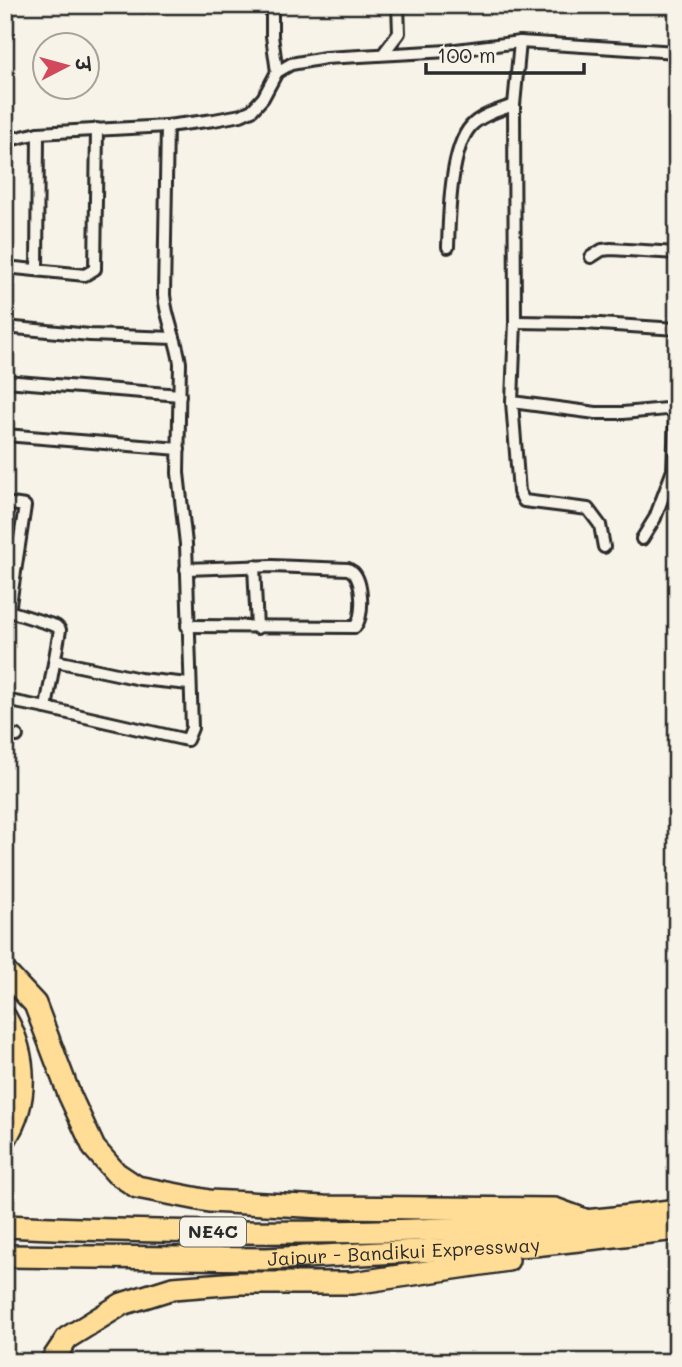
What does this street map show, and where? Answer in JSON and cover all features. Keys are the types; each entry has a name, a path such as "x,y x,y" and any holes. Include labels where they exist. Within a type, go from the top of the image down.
{"highway":[{"path":"5,972 35,1004 69,1094 94,1148 116,1173 137,1187 209,1201 324,1207 555,1209 585,1220"},
{"path":"5,1017 12,1028 23,1069 21,1103 5,1139"},
{"name":"Jaipur - Bandikui Expressway","path":"5,1226 164,1233 309,1231 557,1223 677,1210"},
{"name":"Jaipur - Bandikui Expressway","path":"5,1256 265,1259 534,1245 677,1229"},
{"path":"51,1362 67,1338 122,1304 173,1288 238,1283 353,1283 511,1259 534,1245"}],"street":[{"path":"272,5 272,36 277,72"},
{"path":"383,54 399,33 398,5"},
{"path":"520,42 514,105 515,322 512,401 520,497 529,502 588,509 600,525 604,547"},
{"path":"5,141 38,133 167,126 214,120 252,110 263,98 277,72 290,64 305,61 448,51 520,42 677,52"},
{"path":"448,247 450,192 466,133 483,118 514,105"},
{"path":"5,700 187,740 192,728 187,569 179,493 178,351 166,312 164,295 167,126"},
{"path":"5,267 85,275 95,270 97,129"},
{"path":"37,270 38,133"},
{"path":"592,257 603,250 611,249 677,253"},
{"path":"515,322 677,329"},
{"path":"5,327 90,335 174,338"},
{"path":"642,539 655,518 673,470 677,364"},
{"path":"5,381 180,395"},
{"path":"512,401 596,412 623,413 676,408"},
{"path":"5,435 178,449"},
{"path":"5,503 25,506 9,611 56,626 60,630 46,708"},
{"path":"187,569 254,566 348,569 359,583 360,618 355,627 187,626"},
{"path":"254,566 257,628"},
{"path":"55,661 140,679 189,684"},
{"path":"5,734 17,736"}]}
